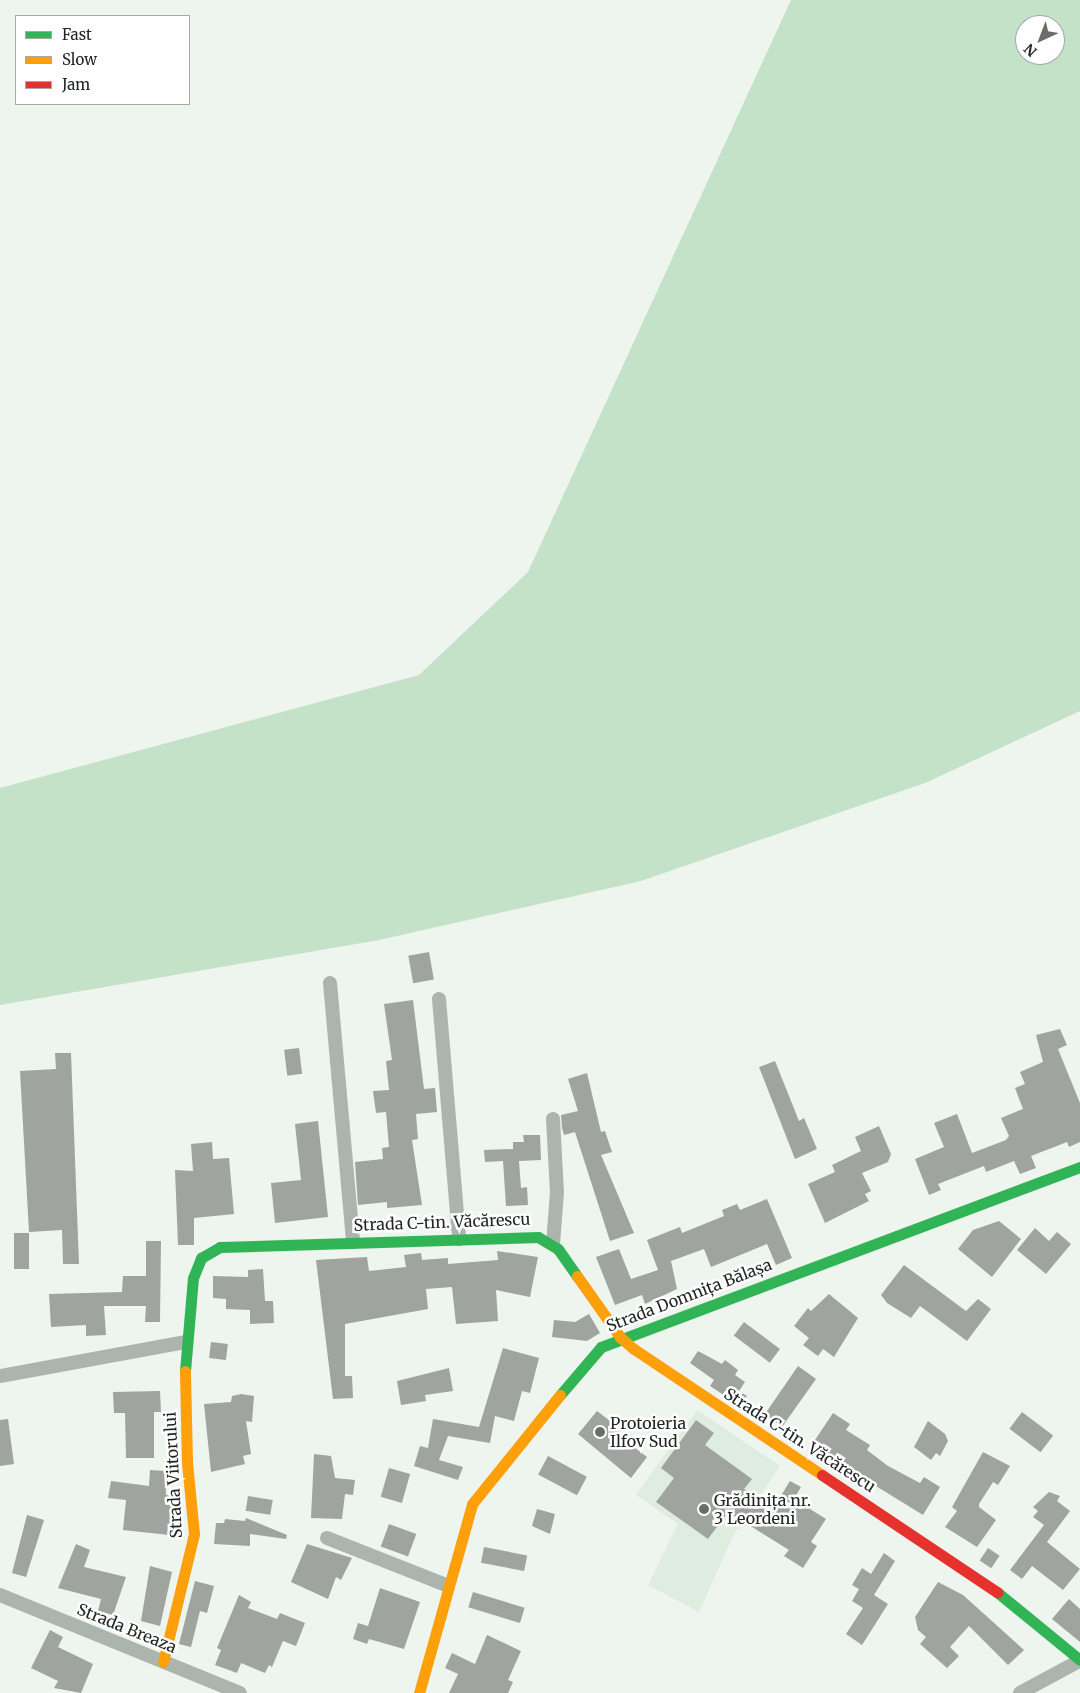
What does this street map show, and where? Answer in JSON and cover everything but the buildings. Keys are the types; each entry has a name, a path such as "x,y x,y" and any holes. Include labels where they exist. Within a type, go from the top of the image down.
{"street":[{"path":"330,983 353,1242"},
{"path":"439,998 459,1239"},
{"path":"553,1119 557,1192 553,1244"},
{"name":"Strada Domnița Bălașa","path":"419,1693 464,1524 481,1490 592,1356 620,1337 1080,1167"},
{"name":"Strada C-tin. Văcărescu","path":"185,1342 194,1270 212,1249 353,1242 538,1237 553,1244 620,1337 678,1381 1018,1606 1079,1660"},
{"path":"0,1376 185,1342"},
{"name":"Strada Viitorului","path":"162,1662 194,1534 187,1462 185,1342"},
{"path":"328,1538 448,1586"},
{"name":"Strada Breaza","path":"0,1595 162,1662 206,1687 240,1693"},
{"path":"1020,1693 1079,1660"}],"shaded area":[{"name":"Grădinița nr. 3 Leordeni","path":"697,1410 780,1466 734,1534 699,1612 648,1585 678,1524 636,1495"}],"green space":[{"path":"791,0 1080,0 1080,711 925,783 641,881 379,940 0,1005 0,788 419,675 528,572"}],"traffic: fast":[{"path":"560,1395 601,1347 1080,1167"},
{"path":"185,1371 193,1278 201,1258 220,1247 538,1237 558,1249 577,1276"},
{"path":"997,1592 1080,1660"}],"traffic: slow":[{"path":"577,1276 620,1337 634,1349 822,1475"},
{"path":"163,1662 194,1534 187,1462 185,1371"},
{"path":"419,1693 472,1504 560,1395"}],"traffic: jam":[{"path":"822,1475 997,1592"}],"place":[{"name":"Protoieria Ilfov Sud","path":"600,1432"},
{"name":"Grădinița nr. 3 Leordeni","path":"704,1509"}]}
